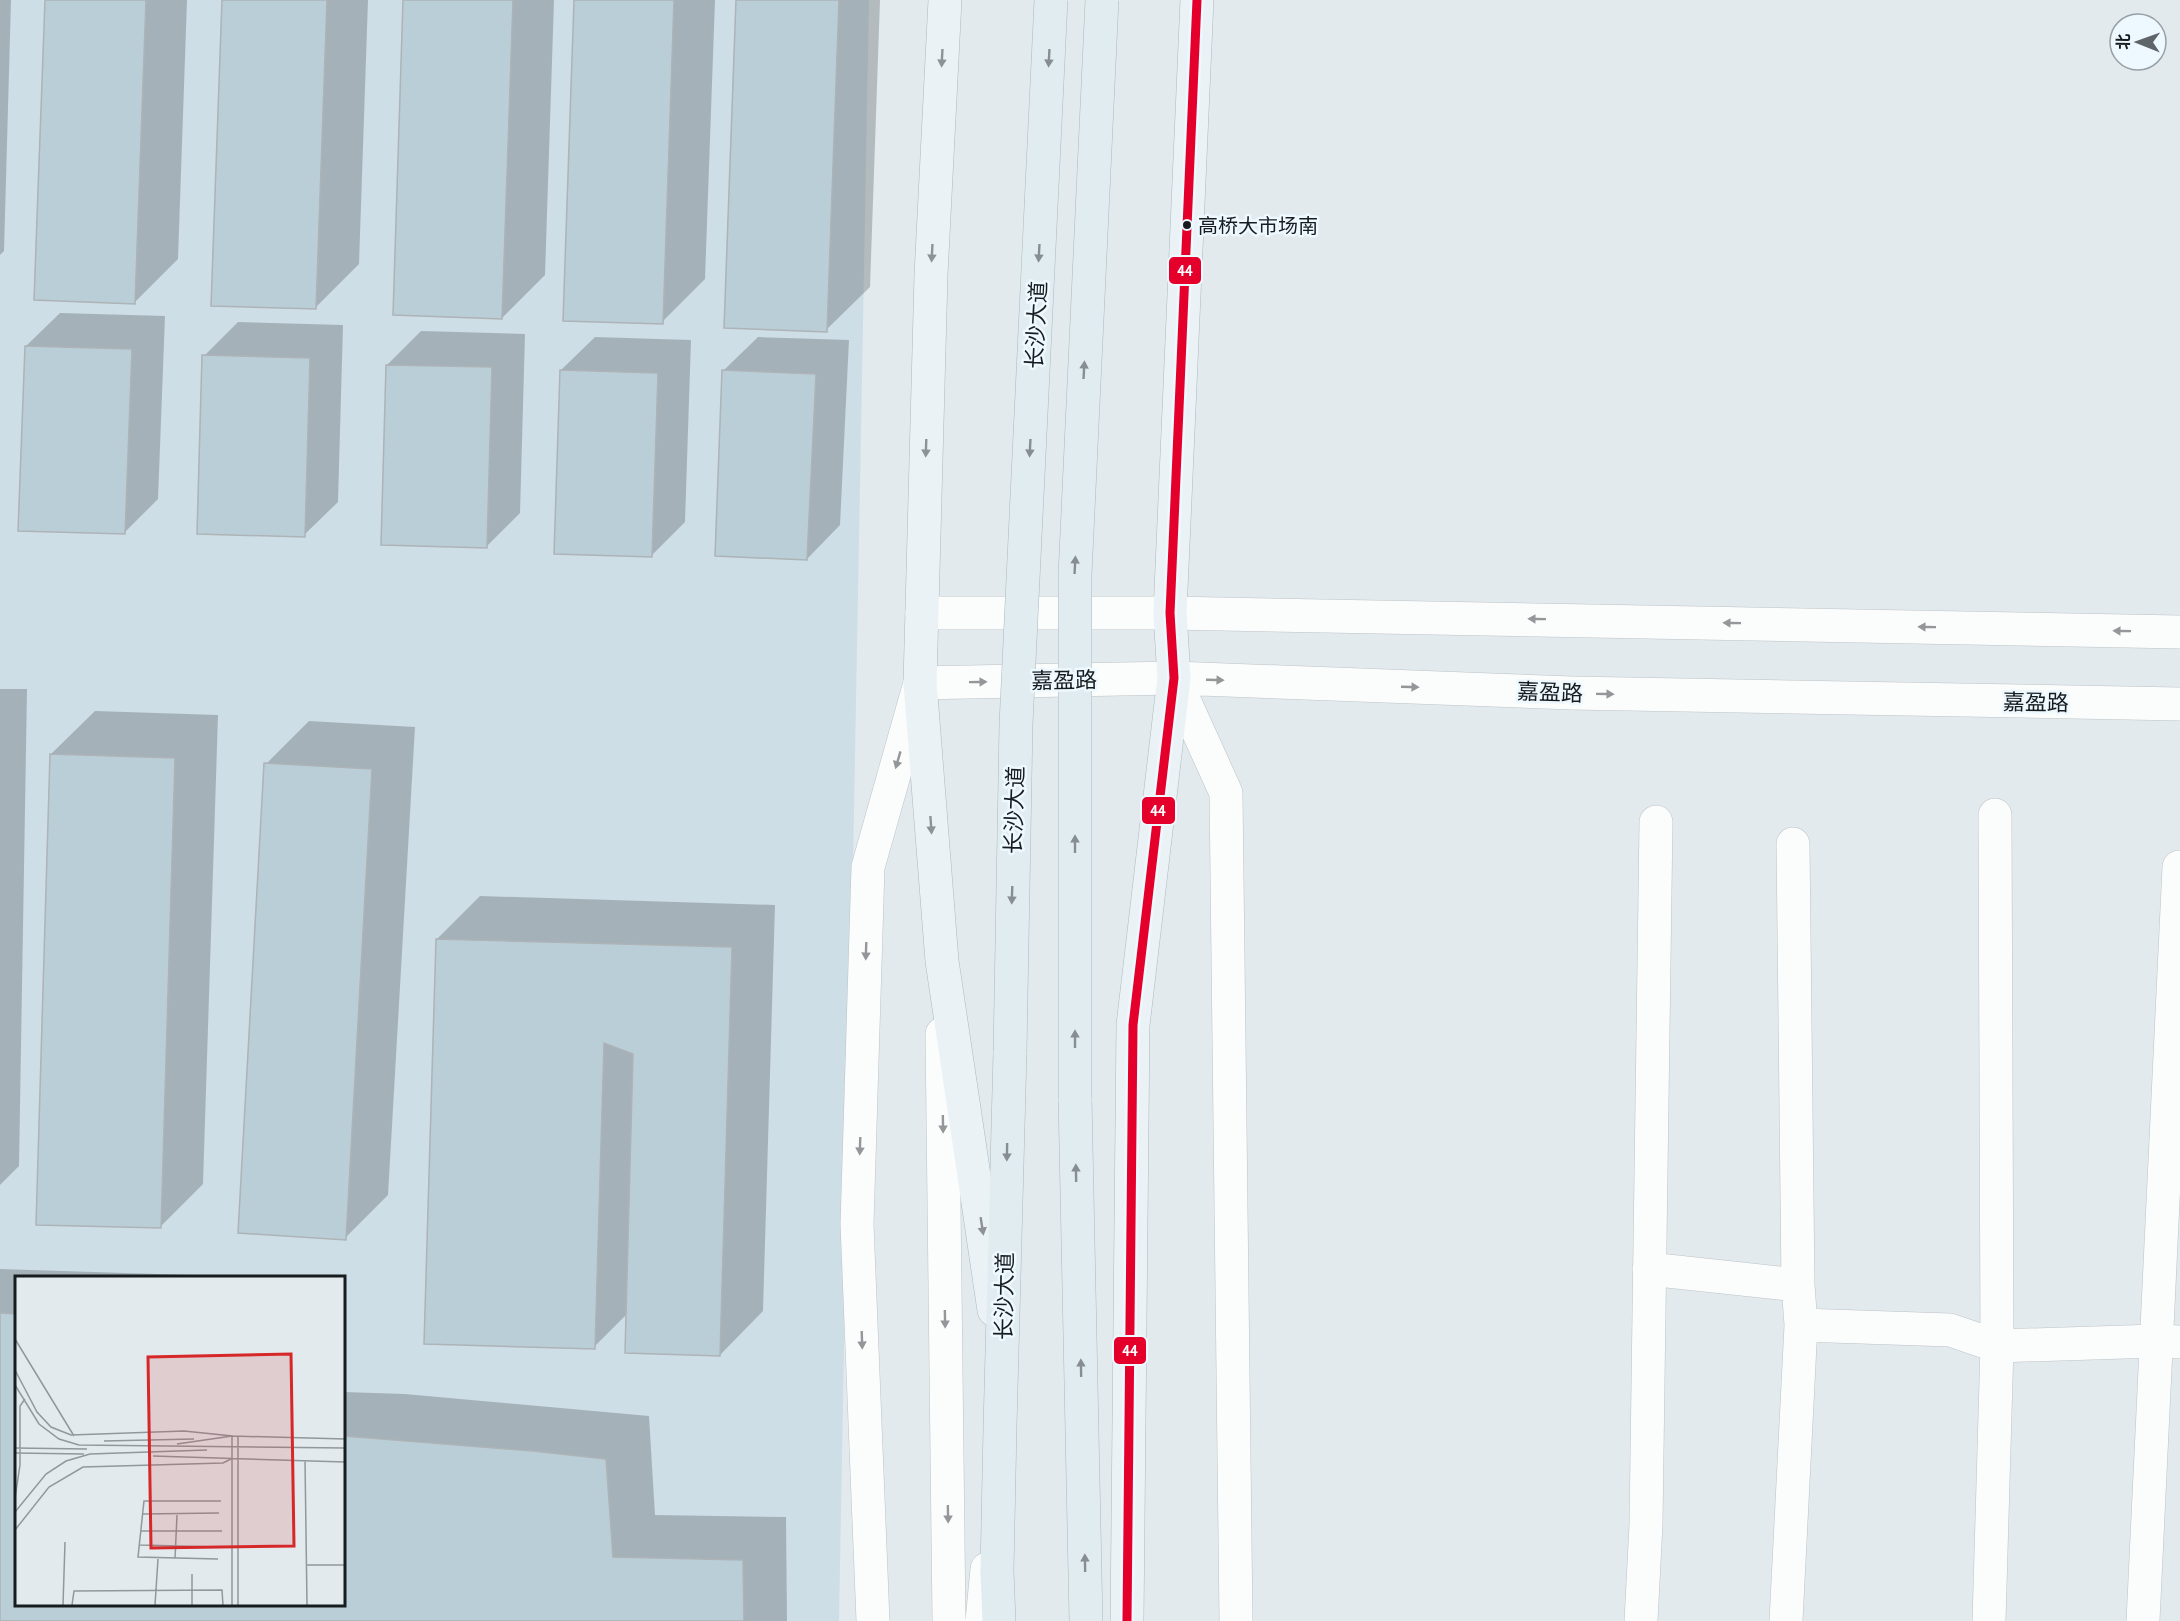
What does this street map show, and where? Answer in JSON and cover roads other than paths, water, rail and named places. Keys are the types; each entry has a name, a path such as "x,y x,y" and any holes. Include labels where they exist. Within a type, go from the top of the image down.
{"highway":[{"name":"长沙大道","path":"999,1621 1000,1427 1016,724 1051,0"},
{"path":"1086,1621 1075,1098 1075,576 1102,0"}],"main road":[{"path":"945,0 931,275 920,683 942,961 1002,1359"},
{"path":"1127,1621 1133,1025 1174,678 1170,612 1197,0"}],"street":[{"path":"922,613 1170,612 2180,632"},
{"path":"1174,678 1226,793 1236,1621"},
{"name":"嘉盈路","path":"920,683 1174,678 1572,693 2180,704"},
{"path":"873,1621 857,1224 868,867 920,683"},
{"path":"1989,1621 1997,1346 1995,815"},
{"path":"1641,1621 1646,1512 1656,822"},
{"path":"1786,1621 1801,1325 1798,1285 1793,844"},
{"path":"2143,1621 2168,1341 2179,867"},
{"path":"942,961 949,1621"},
{"path":"1650,1269 1798,1285"},
{"path":"1801,1325 1950,1330 1997,1346 2168,1341"},
{"path":"982,1621 1000,1427"}],"place":[{"name":"高桥大市场南","path":"1187,225"}]}
